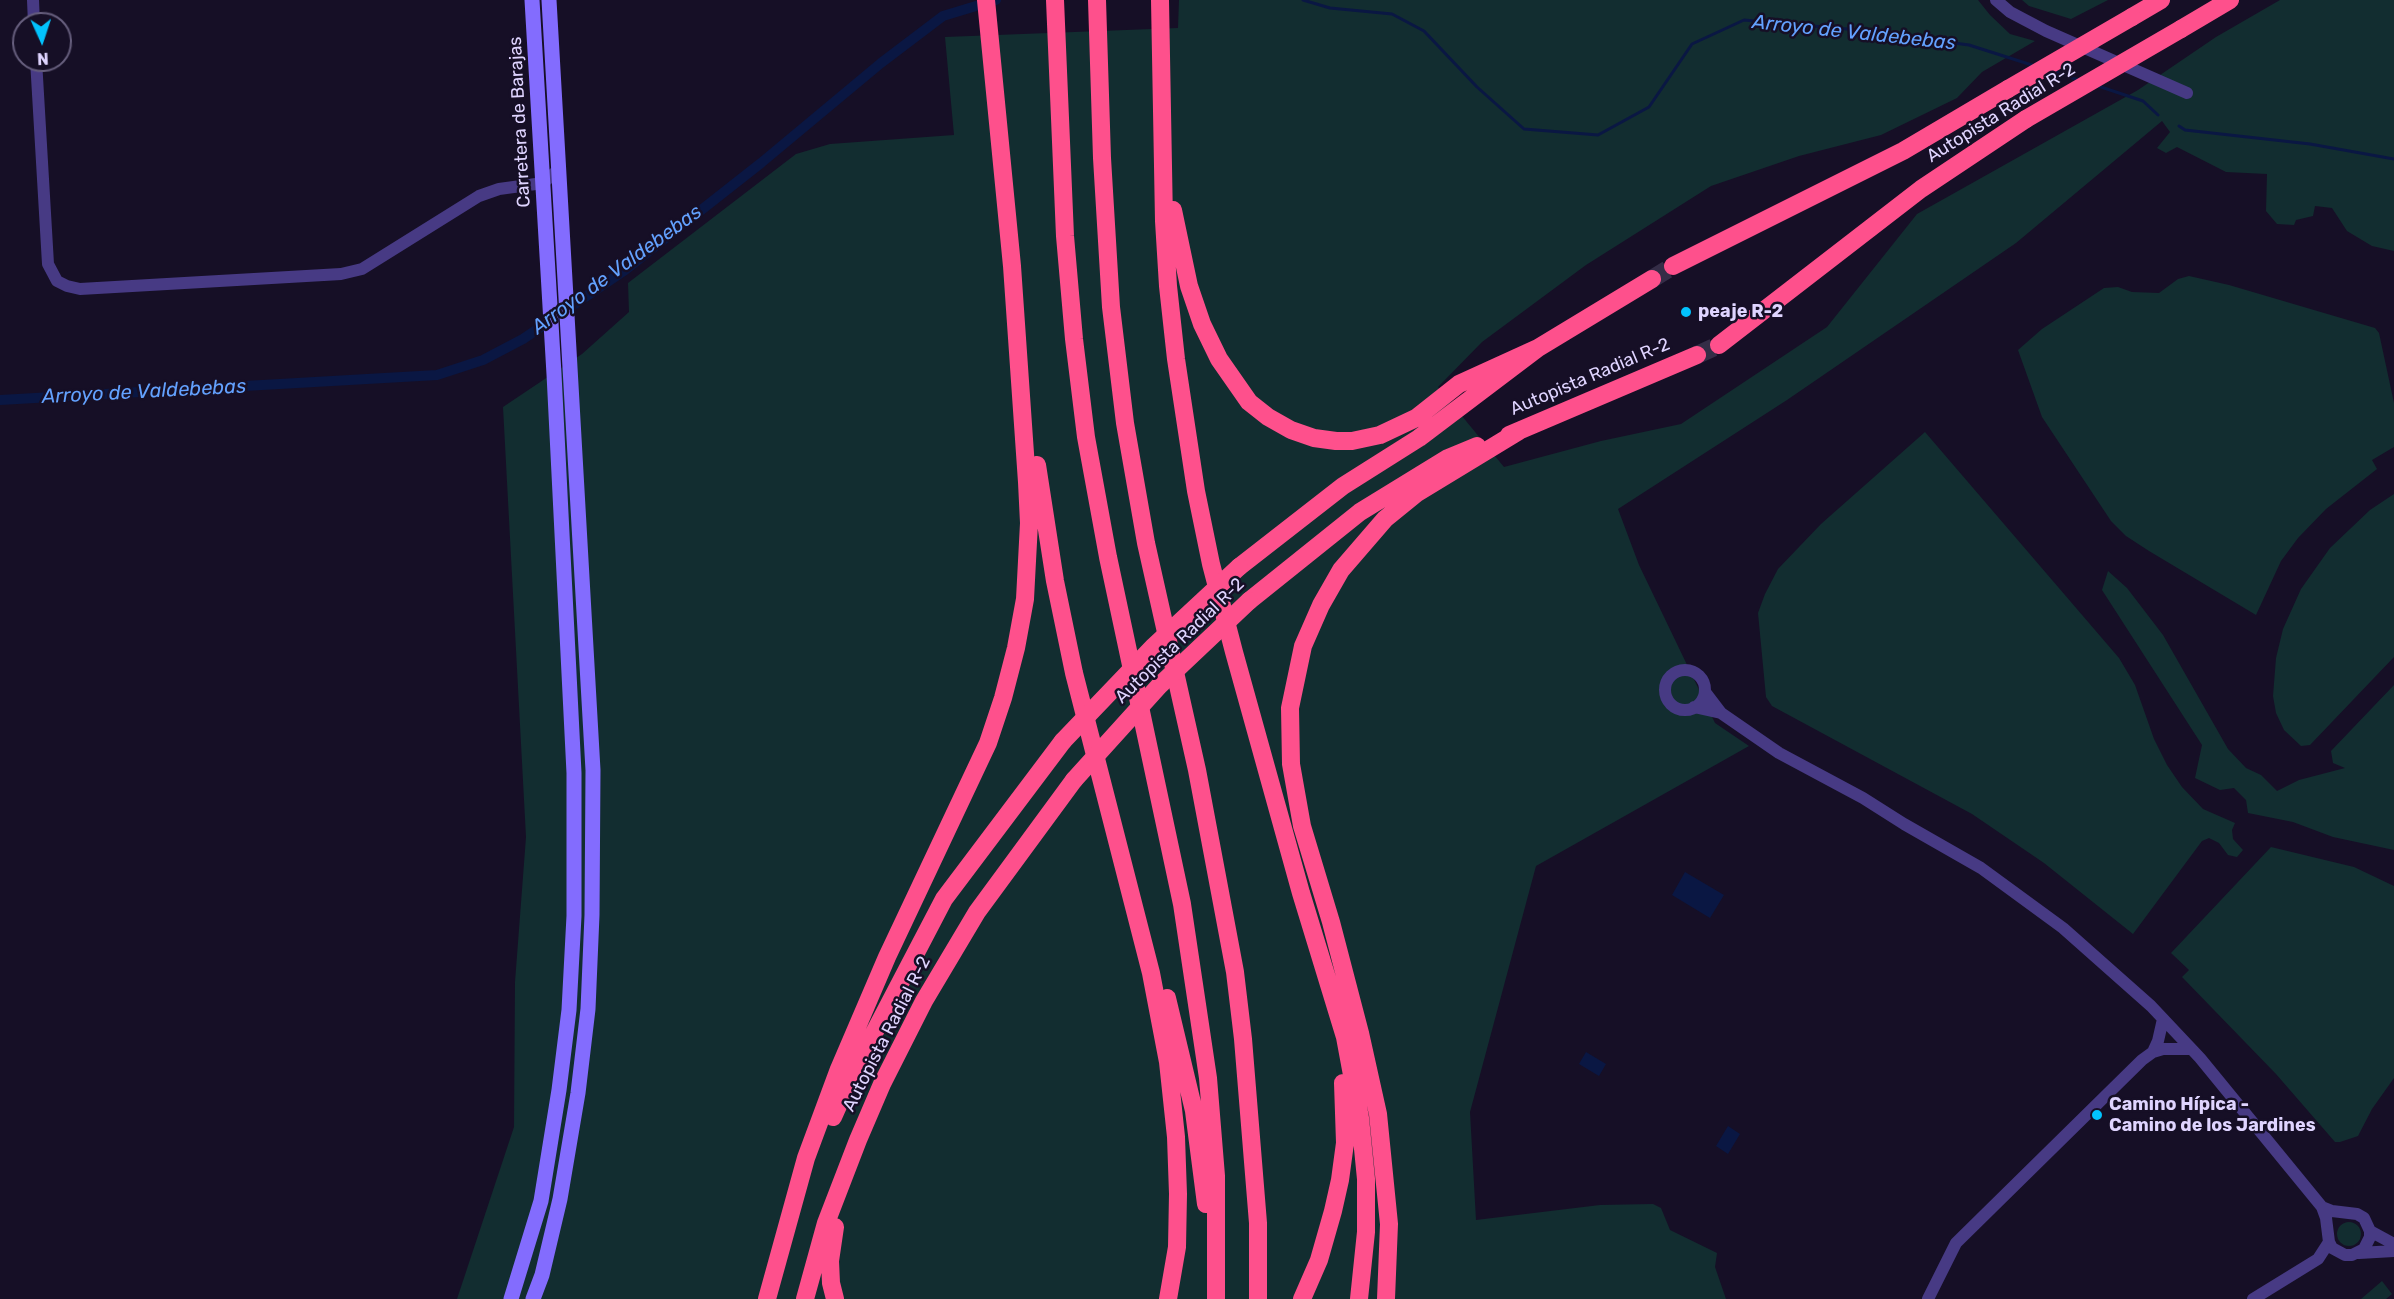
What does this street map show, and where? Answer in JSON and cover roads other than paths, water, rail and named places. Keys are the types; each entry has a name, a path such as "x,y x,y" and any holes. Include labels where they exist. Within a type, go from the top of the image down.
{"highway":[{"path":"986,0 1012,266 1032,437 1051,558 1074,674 1153,983 1173,1104 1178,1166 1178,1217 1177,1247 1168,1299"},
{"path":"1055,0 1065,236 1082,404 1107,556 1182,904 1206,1067 1216,1176 1216,1299"},
{"path":"1097,0 1101,158 1111,307 1125,423 1146,543 1197,770 1235,972 1258,1223 1258,1299"},
{"path":"1160,0 1164,221 1168,286 1176,359 1196,491 1211,564 1236,663 1345,1037 1360,1118 1366,1179 1366,1232 1359,1299"},
{"name":"Autopista Radial R-2","path":"1673,266 1903,151 2161,0"},
{"name":"Autopista Radial R-2","path":"1719,345 1921,189 2026,119 2230,0"},
{"path":"1162,128 1177,233 1196,307 1227,372 1249,402 1268,417 1291,430 1320,439 1352,441 1372,437 1416,418 1459,384 1538,348"},
{"path":"767,1299 806,1158 839,1068 887,957 984,751 1004,698 1016,648 1025,599 1029,523 1012,266"},
{"name":"Autopista Radial R-2","path":"782,1242 814,1159 850,1079 945,899 1063,741 1154,646 1239,567 1342,486 1419,438 1538,348 1652,279"},
{"name":"Autopista Radial R-2","path":"858,1140 882,1084 924,1001 977,912 1074,780 1159,686 1249,601 1360,512 1448,458 1519,431 1539,420 1697,355"},
{"path":"1386,1299 1389,1224 1378,1114 1340,956 1302,826 1291,764 1290,708 1303,646 1321,605 1341,570 1385,519 1401,506 1519,431"},
{"path":"1105,793 1153,945 1177,1032 1194,1111 1204,1183 1211,1299"},
{"path":"1302,1299 1319,1260 1334,1211 1345,1143 1341,1062 1318,946"},
{"path":"805,1299 826,1223 858,1140"},
{"path":"836,1299 831,1283 830,1261 834,1232 858,1140"}],"street":[{"name":"Carretera de Barajas","path":"511,1299 541,1201 569,1010 574,916 574,773 532,0"},
{"name":"Carretera de Barajas","path":"533,1299 542,1275 560,1199 578,1093 588,1009 592,927 593,770 549,0"},
{"path":"1996,0 2010,12 2046,31 2187,93"},
{"path":"37,72 48,264 57,281 80,289 341,274 362,269 479,196 500,189 543,183 559,169"},
{"path":"1721,713 1694,708 1683,710 1673,706 1666,698 1667,681 1680,671 1691,671 1700,677 1705,692 1721,713 1779,753 1863,798 1981,868 2063,928 2126,983 2191,1049 2322,1207 2328,1228 2328,1242 2318,1259 2253,1299"},
{"path":"1694,708 1701,701 1705,692"},
{"path":"1928,1299 1956,1243 2153,1052 2163,1019"},
{"path":"2153,1052 2172,1048 2191,1049"},
{"path":"2322,1207 2357,1214 2368,1224 2370,1231 2368,1244 2359,1253"},
{"path":"2328,1228 2336,1216 2343,1213"},
{"path":"2370,1231 2394,1244"},
{"path":"2328,1242 2332,1248 2345,1255 2394,1251"}],"water":[{"path":"1685,872 1724,895 1710,918 1672,895"},
{"path":"1586,1052 1606,1064 1599,1076 1579,1064"},
{"path":"1728,1126 1740,1134 1728,1154 1716,1146"}],"waterway":[{"name":"Arroyo de Valdebebas","path":"0,400 437,375 483,360 523,339 625,270 761,163 881,63 943,16 996,0"},
{"name":"Arroyo de Valdebebas","path":"1303,0 1330,8 1392,14 1424,31 1477,87 1524,129 1598,135 1649,107 1692,44 1744,20 1847,29 1969,45 2035,66"},
{"name":"Arroyo de Valdebebas","path":"2053,71 2078,80"},
{"name":"Arroyo de Valdebebas","path":"2098,86 2143,101 2158,115"},
{"name":"Arroyo de Valdebebas","path":"2179,126 2185,130 2310,144 2394,159"}],"tunnel":[{"path":"1652,279 1673,266"},
{"path":"1697,355 1719,345"}],"place":[{"name":"peaje R-2","path":"1686,312"},
{"name":"Camino Hípica - Camino de los Jardines","path":"2097,1115"}]}
